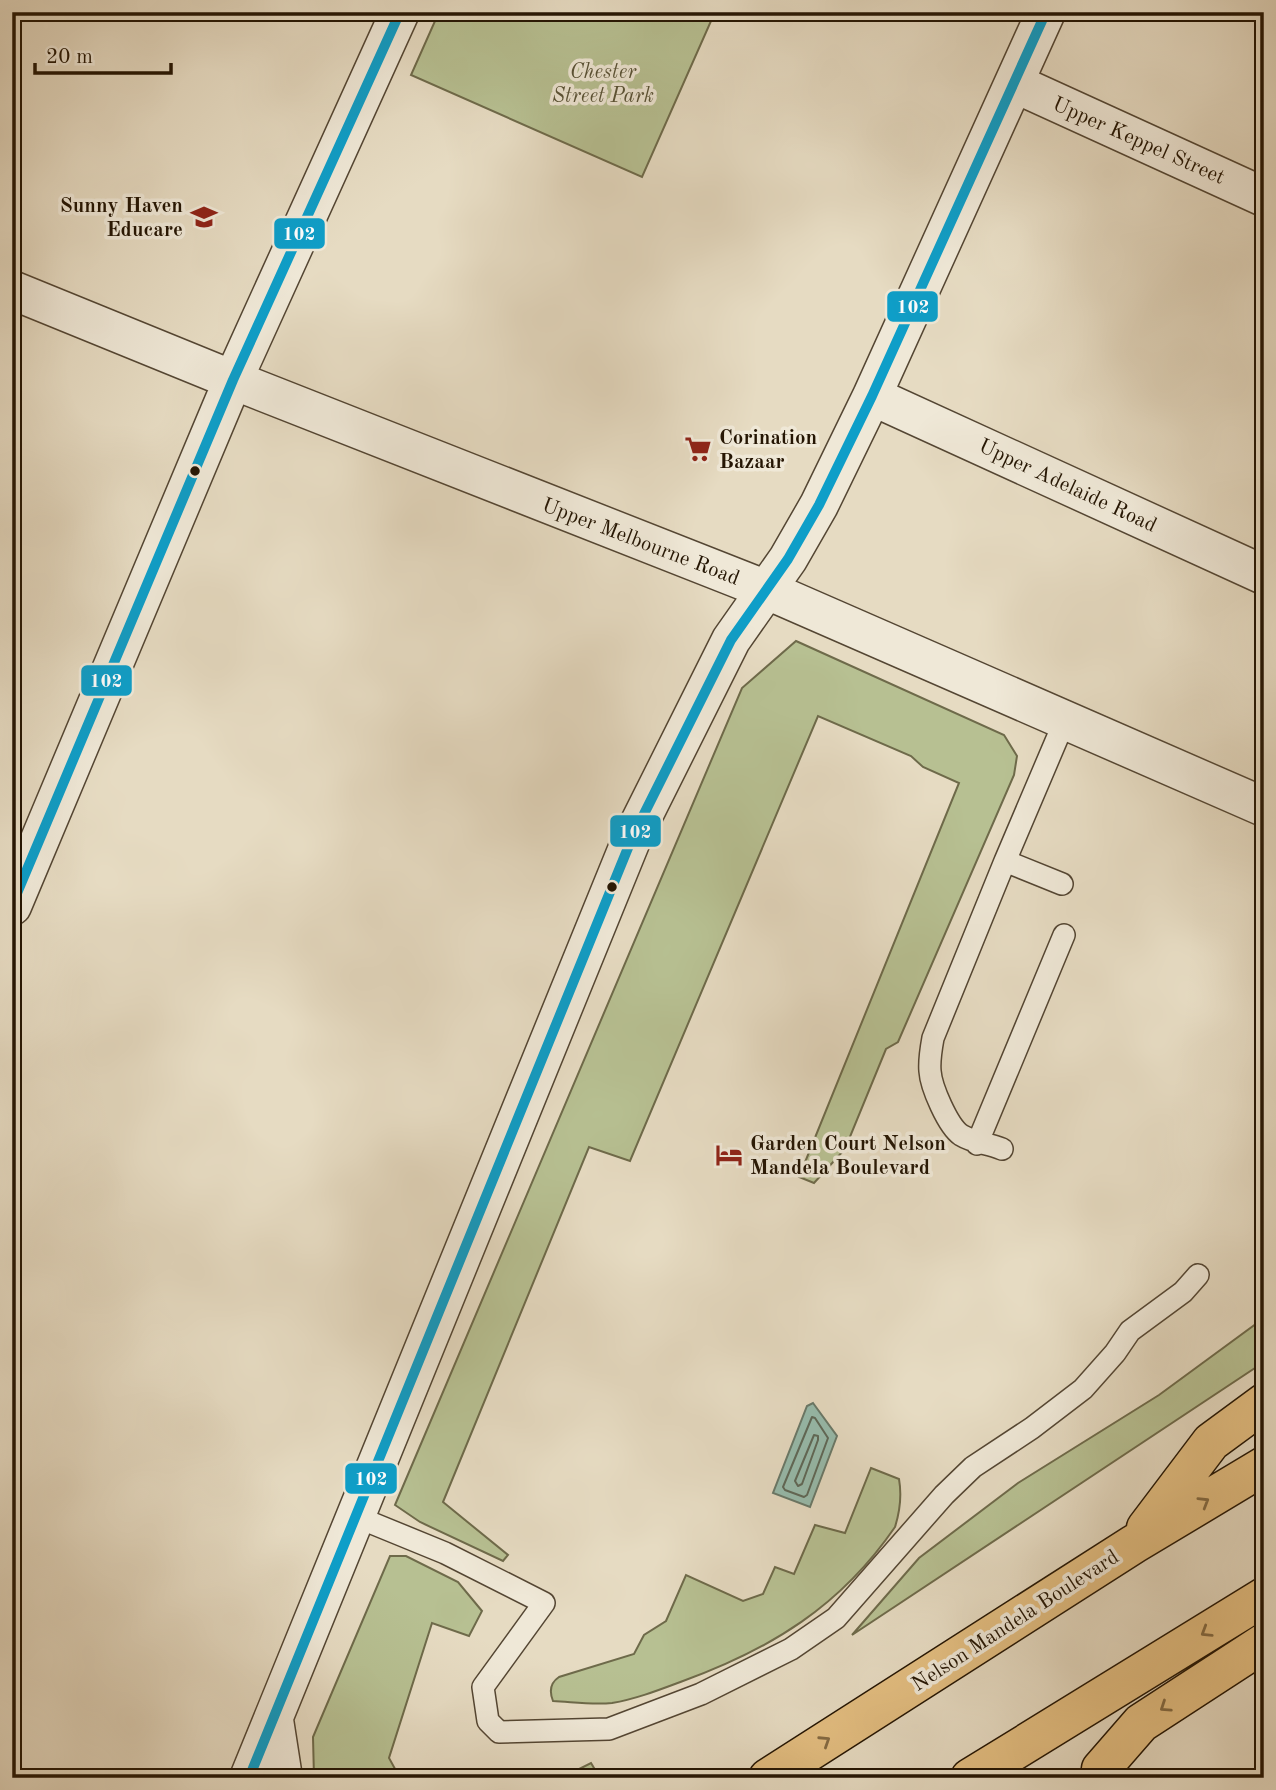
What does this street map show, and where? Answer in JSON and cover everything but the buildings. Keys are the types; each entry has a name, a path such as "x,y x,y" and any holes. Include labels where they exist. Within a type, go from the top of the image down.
{"highway":[{"path":"1135,1544 1212,1442 1264,1403"},
{"name":"Nelson Mandela Boulevard","path":"768,1778 1135,1544 1264,1466"},
{"path":"970,1778 1264,1597"},
{"path":"1100,1778 1101,1769 1142,1723 1264,1643"}],"street":[{"path":"12,906 233,380 400,12"},
{"path":"249,1778 632,838 731,640 788,559 819,505 872,396 1046,12"},
{"name":"Upper Keppel Street","path":"1014,83 1264,197"},
{"name":"Upper Melbourne Road","path":"12,290 767,590 1264,807"},
{"name":"Upper Adelaide Road","path":"872,396 1264,575"},
{"path":"274,1720 283,1778"}],"lane":[{"path":"1002,1149 978,1144 958,1133 942,1108 930,1075 929,1058 933,1038 1004,861 1065,720"},
{"path":"1004,861 1062,884"},
{"path":"978,1144 1064,935"},
{"path":"357,1517 445,1553 544,1603 483,1687 488,1721 499,1732 609,1729 701,1694 791,1649 836,1618 944,1495 973,1467 1083,1390 1130,1331 1183,1292 1198,1275"}],"green space":[{"name":"Chester Street Park","path":"439,12 715,12 642,177 411,75"},
{"path":"796,641 1004,735 1017,756 1014,775 898,1042 886,1049 845,1149 814,1183 799,1177 959,783 923,767 911,756 818,716 630,1161 589,1147 443,1502 508,1555 503,1561 420,1522 395,1505 742,688"},
{"path":"1264,1318 1264,1362 852,1635 919,1558 1018,1483 1159,1395"},
{"path":"871,1468 899,1479 900,1503 895,1527 851,1580 802,1622 746,1655 648,1694 612,1703 553,1701 551,1688 559,1677 634,1654 644,1635 666,1621 686,1575 743,1601 763,1594 775,1567 794,1574 815,1525 845,1533"},
{"path":"390,1556 406,1556 458,1582 482,1611 469,1636 432,1623 389,1758 400,1778 314,1778 313,1737"},
{"path":"591,1763 600,1778 561,1778"}],"water":[{"path":"813,1403 837,1436 810,1507 773,1493 807,1406"}],"transit line":[{"name":"102","path":"12,905 233,380 400,12"},
{"name":"102","path":"249,1778 632,838 731,640 788,559 819,505 872,396 1046,12"}],"place":[{"name":"Sunny Haven Educare","path":"204,217"},
{"name":"Corination Bazaar","path":"698,449"},
{"name":"Garden Court Nelson Mandela Boulevard","path":"729,1155"}]}
